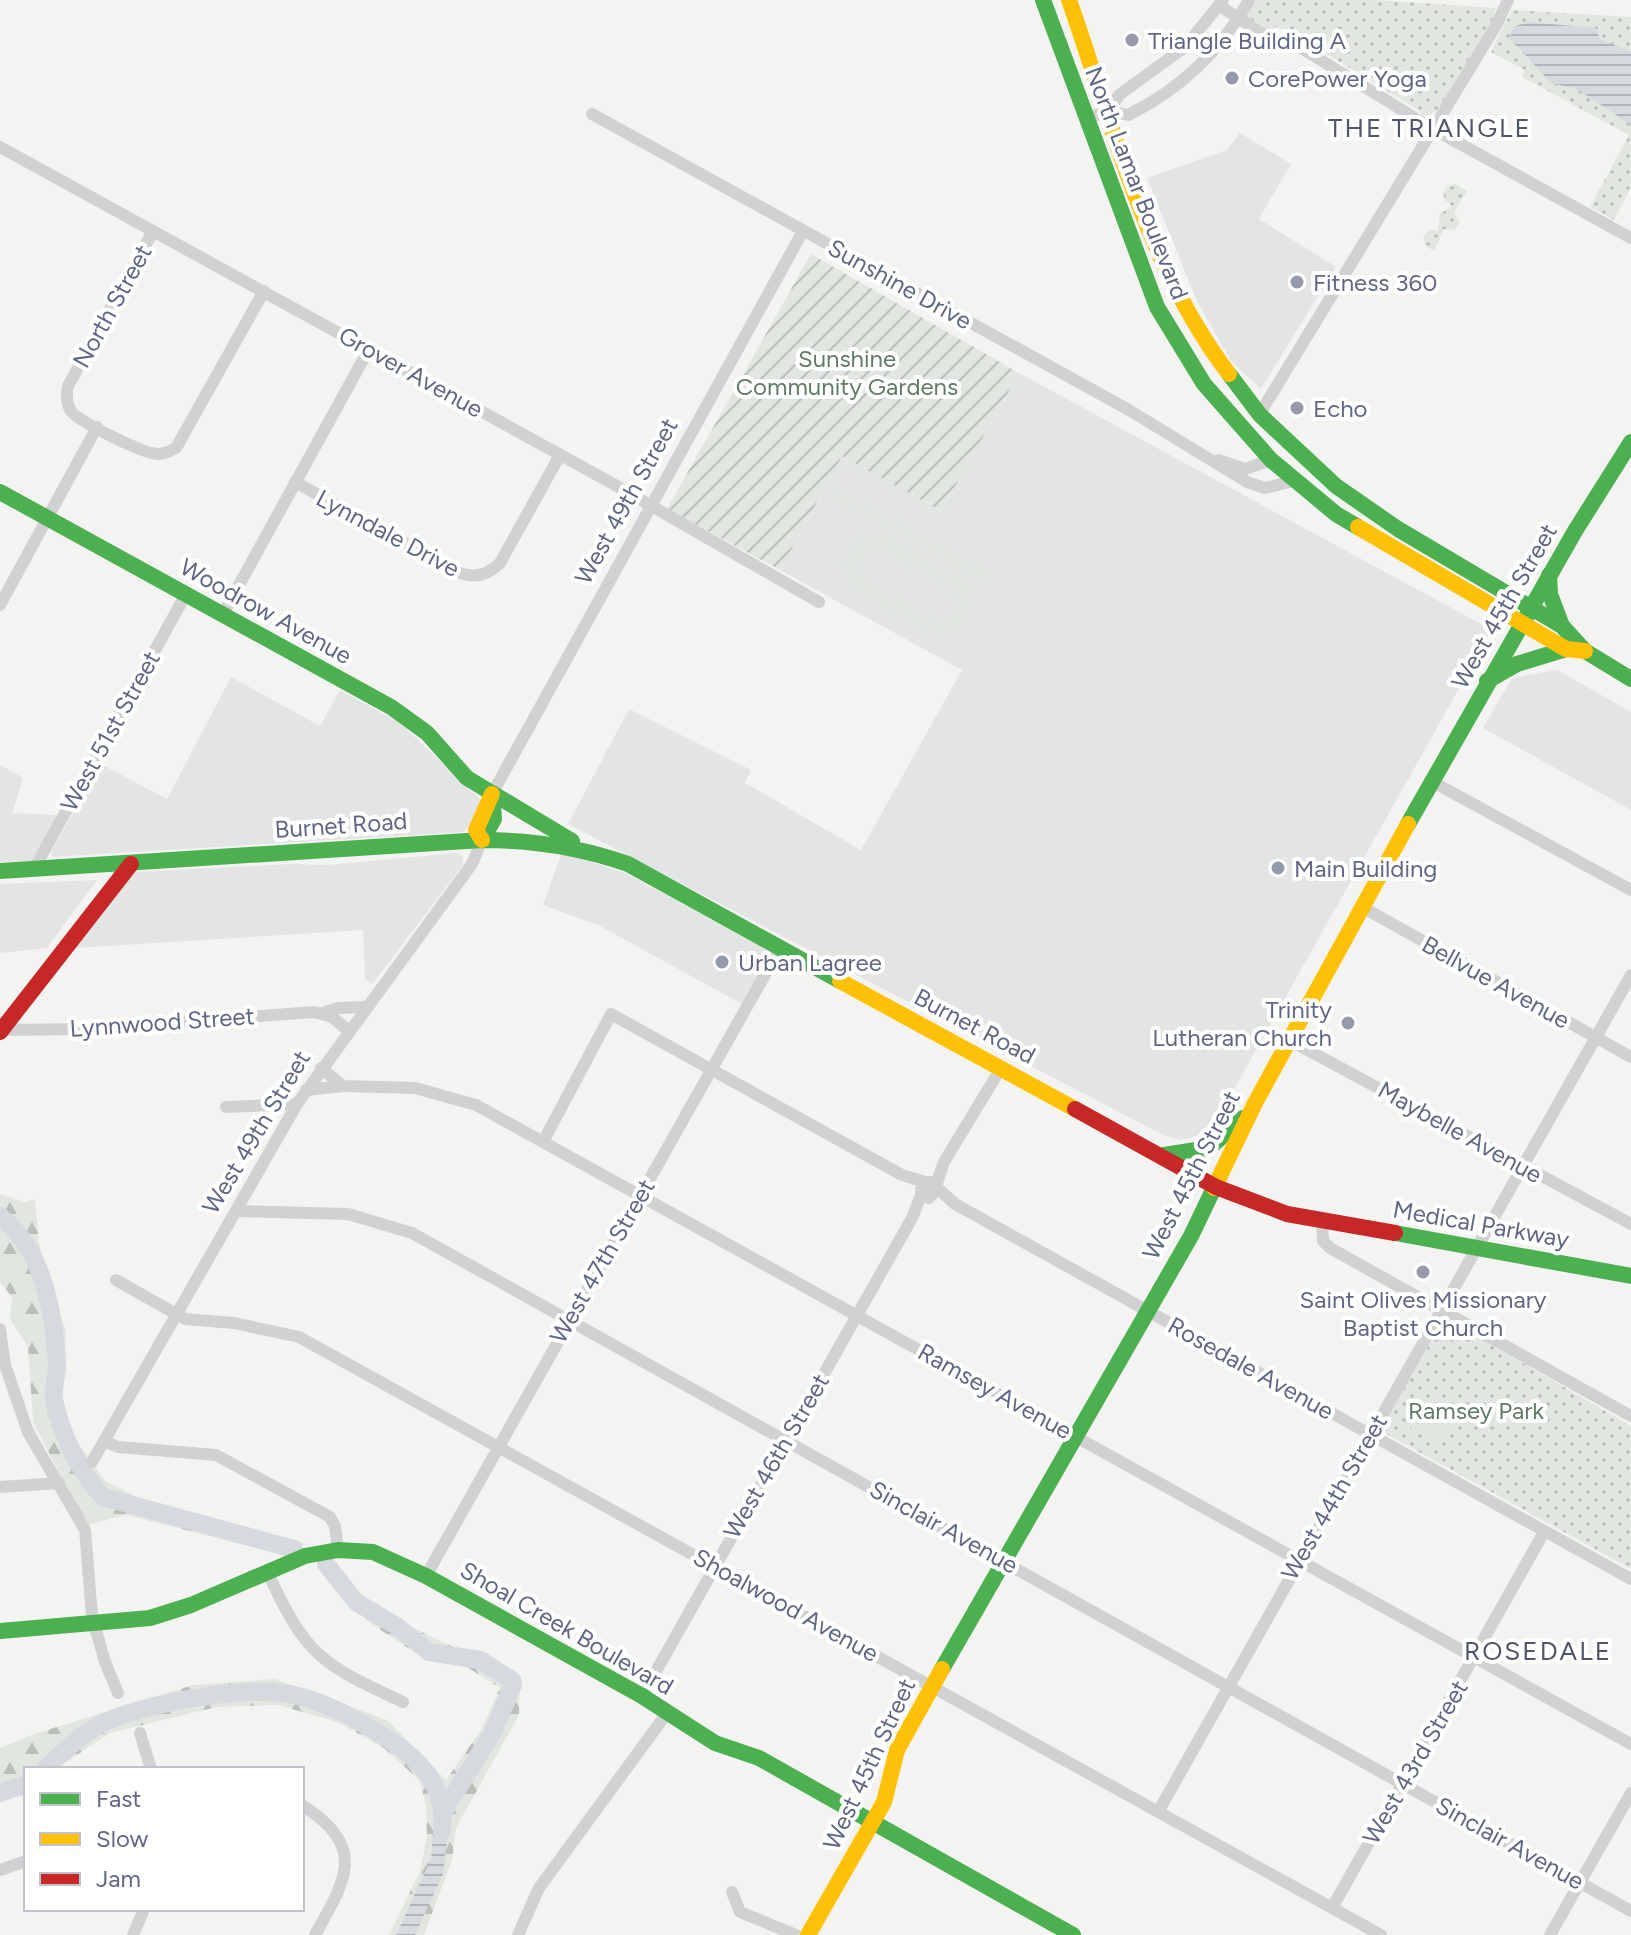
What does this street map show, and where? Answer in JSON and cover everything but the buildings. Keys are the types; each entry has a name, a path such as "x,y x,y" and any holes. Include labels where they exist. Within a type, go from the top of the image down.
{"main road":[{"name":"North Lamar Boulevard","path":"1043,0 1142,271 1171,331 1204,384 1271,460 1336,514 1566,649 1585,651"},
{"path":"1060,0 1083,38"},
{"name":"North Lamar Boulevard","path":"1069,0 1154,237 1192,321 1238,392 1307,463 1376,513 1562,626 1585,651 1631,679"},
{"path":"1171,331 1192,321"},
{"name":"West 45th Street","path":"808,1935 884,1802 897,1750 932,1686 1216,1187 1252,1108 1487,681 1631,442"},
{"path":"1271,460 1307,463"},
{"name":"Woodrow Avenue","path":"0,492 391,707 427,733 467,778 584,848"},
{"path":"1549,575 1550,594 1562,626"},
{"path":"1487,681 1517,664 1566,649"},
{"name":"West 49th Street","path":"482,840 476,830 492,794"},
{"name":"Burnet Road","path":"0,871 482,840 541,841 584,848 628,864 1216,1187 1270,1210 1322,1220"},
{"path":"1,1031 131,864"},
{"path":"1162,1155 1196,1154 1213,1148 1252,1108"},
{"name":"Medical Parkway","path":"1322,1220 1631,1276"},
{"name":"Shoal Creek Boulevard","path":"0,1631 96,1625 166,1614 305,1556 338,1550 373,1552 426,1576 642,1696 715,1743 759,1758 1073,1935"}],"street":[{"path":"1087,118 1109,111 1128,115 1179,85 1214,51 1249,0"},
{"path":"1259,411 1433,129 1508,0"},
{"path":"1109,111 1119,95 1185,47 1222,3 1238,19 1301,48 1433,129 1631,238"},
{"name":"Sunshine Drive","path":"592,114 1259,487 1272,488 1294,481"},
{"name":"Grover Avenue","path":"0,147 651,505 819,602"},
{"name":"North Street","path":"97,427 71,410 66,393 153,231"},
{"name":"West 49th Street","path":"492,794 803,231"},
{"path":"0,605 97,427 150,453 161,454 176,448 264,291"},
{"path":"223,614 369,349"},
{"name":"Lynndale Drive","path":"295,482 462,574 484,575 500,563 560,455"},
{"name":"Sunshine Drive","path":"1207,457 1245,469 1271,460"},
{"name":"West 51st Street","path":"34,869 186,594"},
{"path":"1431,781 1631,890"},
{"name":"West 49th Street","path":"92,1462 297,1104 472,864 482,840"},
{"name":"Bellvue Avenue","path":"1362,907 1631,1057"},
{"name":"West 47th Street","path":"426,1576 639,1193 780,948"},
{"name":"West 44th Street","path":"1158,1812 1631,975"},
{"name":"Lynnwood Street","path":"1,1031 90,1029 323,1013 338,1008 367,1007"},
{"path":"323,1013 349,1031"},
{"name":"Rosedale Avenue","path":"544,1140 611,1014 1631,1579"},
{"name":"Maybelle Avenue","path":"1289,1040 1631,1224"},
{"path":"321,1068 343,1086"},
{"name":"West 46th Street","path":"642,1696 786,1438 1001,1068"},
{"name":"Ramsey Avenue","path":"306,1090 394,1085 450,1095 544,1140 1631,1744"},
{"path":"226,1107 297,1104"},
{"name":"Sinclair Avenue","path":"236,1211 326,1212 380,1222 412,1233 786,1438 1631,1911"},
{"path":"1322,1220 1323,1241 1330,1248 1631,1416"},
{"name":"Shoalwood Avenue","path":"116,1280 185,1319 234,1323 299,1337 1381,1935"},
{"path":"0,1332 5,1365 20,1411 85,1530 96,1625 105,1662 118,1693"},
{"path":"104,1441 118,1447 216,1455 330,1517 335,1526 338,1550"},
{"path":"0,1487 59,1483"},
{"name":"West 43rd Street","path":"1332,1908 1544,1532"},
{"path":"268,1573 294,1628 309,1648 354,1679 403,1702"},
{"path":"518,1935 539,1888 667,1713"},
{"path":"140,1733 150,1767"},
{"path":"1550,1935 1631,1793"},
{"path":"304,1806 331,1826 346,1850 343,1887 315,1935"},
{"path":"0,1870 24,1862"},
{"path":"732,1892 740,1912 796,1935"},
{"path":"133,1935 143,1911"}],"shaded area":[{"path":"1528,22 1596,28 1600,40 1631,51 1631,125 1577,89 1551,83 1510,38 1513,27"},
{"path":"1240,133 1291,164 1259,219 1336,267 1261,389 1231,361 1196,299 1147,178 1227,150"},
{"path":"1019,373 1492,630 1216,1121 1194,1137 1180,1140 1165,1136 568,824 629,709 751,770 745,783 861,850 962,670 780,570 842,456 941,511"},
{"path":"1557,670 1631,712 1631,810 1483,728 1512,678"},
{"path":"231,677 320,726 340,690 400,723 481,800 470,824 463,832 52,857 52,850 101,764 167,799"},
{"path":"0,765 23,778 12,813 57,815 33,861 0,862"},
{"path":"562,852 625,873 771,952 742,1004 598,925 543,905"},
{"path":"457,853 463,858 463,865 372,984 365,979 363,930 75,948 135,872 327,865"},
{"path":"97,880 47,948 0,953 0,884"},
{"path":"435,1807 451,1810 443,1874 415,1935 396,1935 431,1859"}],"green space":[{"path":"1251,0 1375,0 1496,8 1492,22 1437,111 1423,117 1420,111 1289,31 1277,27 1266,30 1245,16"},
{"path":"1512,10 1631,17 1631,187 1614,220 1590,207 1629,135 1522,77 1525,70 1491,52"},
{"path":"1455,184 1467,191 1454,213 1460,223 1454,230 1444,229 1434,251 1426,246 1423,236 1429,230 1438,230 1440,214 1452,206 1443,193 1448,186"},
{"name":"Sunshine Community Gardens","path":"811,254 1019,373 941,511 842,456 780,570 667,509"},
{"path":"836,490 991,576 987,583 832,497"},
{"path":"870,537 889,539 961,580 970,599 970,609 962,625 954,631 933,634 855,590 846,567 850,552","holes":["873,549 885,550 953,588 960,604 954,617 942,622 932,621 863,582 858,562"]},
{"path":"0,1194 25,1202 35,1199 39,1244 66,1332 62,1403 71,1433 105,1481 141,1499 307,1544 282,1554 126,1515 86,1525 33,1422 28,1347 10,1319 12,1297 0,1282"},
{"name":"Ramsey Park","path":"1445,1318 1631,1426 1631,1569 1379,1430"},
{"path":"1424,1397 1454,1416 1438,1444 1412,1430 1409,1423"},
{"path":"335,1561 354,1588 395,1618 520,1678 519,1715 456,1828 452,1860 424,1935 389,1935 420,1871 427,1836 426,1804 419,1780 384,1748 337,1722 278,1705 217,1707 110,1733 59,1767 24,1767 24,1792 0,1800 0,1748 34,1734 193,1685 275,1679 387,1720 446,1780 481,1730 500,1688 464,1665 408,1648 370,1623 340,1595 320,1568"}],"waterway":[{"path":"0,1216 27,1246 44,1283 55,1342 57,1366 54,1398 66,1437 94,1487 103,1497 294,1549"},
{"path":"326,1564 356,1602 395,1625 429,1652 480,1660 512,1680 513,1685 493,1732 445,1809"},
{"path":"47,1767 90,1730 138,1710 222,1694 274,1692 294,1695 354,1719 411,1756 430,1777 436,1789 443,1816 442,1831"},
{"path":"0,1793 24,1785"}],"traffic: fast":[{"path":"1043,0 1157,307 1204,384 1271,460 1336,514 1358,527"},
{"path":"1229,374 1260,415 1336,486 1398,529 1562,626 1585,651 1631,679"},
{"path":"1408,824 1575,531 1631,442"},
{"path":"0,492 391,707 427,733 467,778 572,841"},
{"path":"1549,575 1550,594 1562,626"},
{"path":"1487,681 1517,664 1566,649"},
{"path":"482,840 494,819 492,794"},
{"path":"0,871 482,840 538,843 592,853 628,864 840,981"},
{"path":"1164,1155 1209,1148 1243,1118"},
{"path":"942,1669 1191,1236 1214,1188"},
{"path":"1395,1233 1631,1276"},
{"path":"0,1631 150,1618 191,1605 305,1556 338,1550 373,1552 426,1576 642,1696 715,1743 759,1758 1073,1935"}],"traffic: slow":[{"path":"1069,0 1117,145 1154,242 1200,332 1229,374"},
{"path":"1358,527 1566,649 1585,651"},
{"path":"482,840 476,830 492,794"},
{"path":"1214,1188 1255,1103 1408,824"},
{"path":"840,981 1075,1109"},
{"path":"808,1935 884,1802 897,1750 942,1669"}],"traffic: jam":[{"path":"0,1032 131,864"},
{"path":"1075,1109 1216,1187 1287,1214 1395,1233"}],"place":[{"name":"Triangle Building A","path":"1132,40"},
{"name":"CorePower Yoga","path":"1232,78"},
{"name":"Fitness 360","path":"1297,282"},
{"name":"Echo","path":"1297,408"},
{"name":"Main Building","path":"1278,868"},
{"name":"Urban Lagree","path":"722,962"},
{"name":"Trinity Lutheran Church","path":"1348,1023"},
{"name":"Saint Olives Missionary Baptist Church","path":"1423,1272"}],"district":[{"name":"THE TRIANGLE","path":"1430,128"},
{"name":"ROSEDALE","path":"1538,1651"}]}
